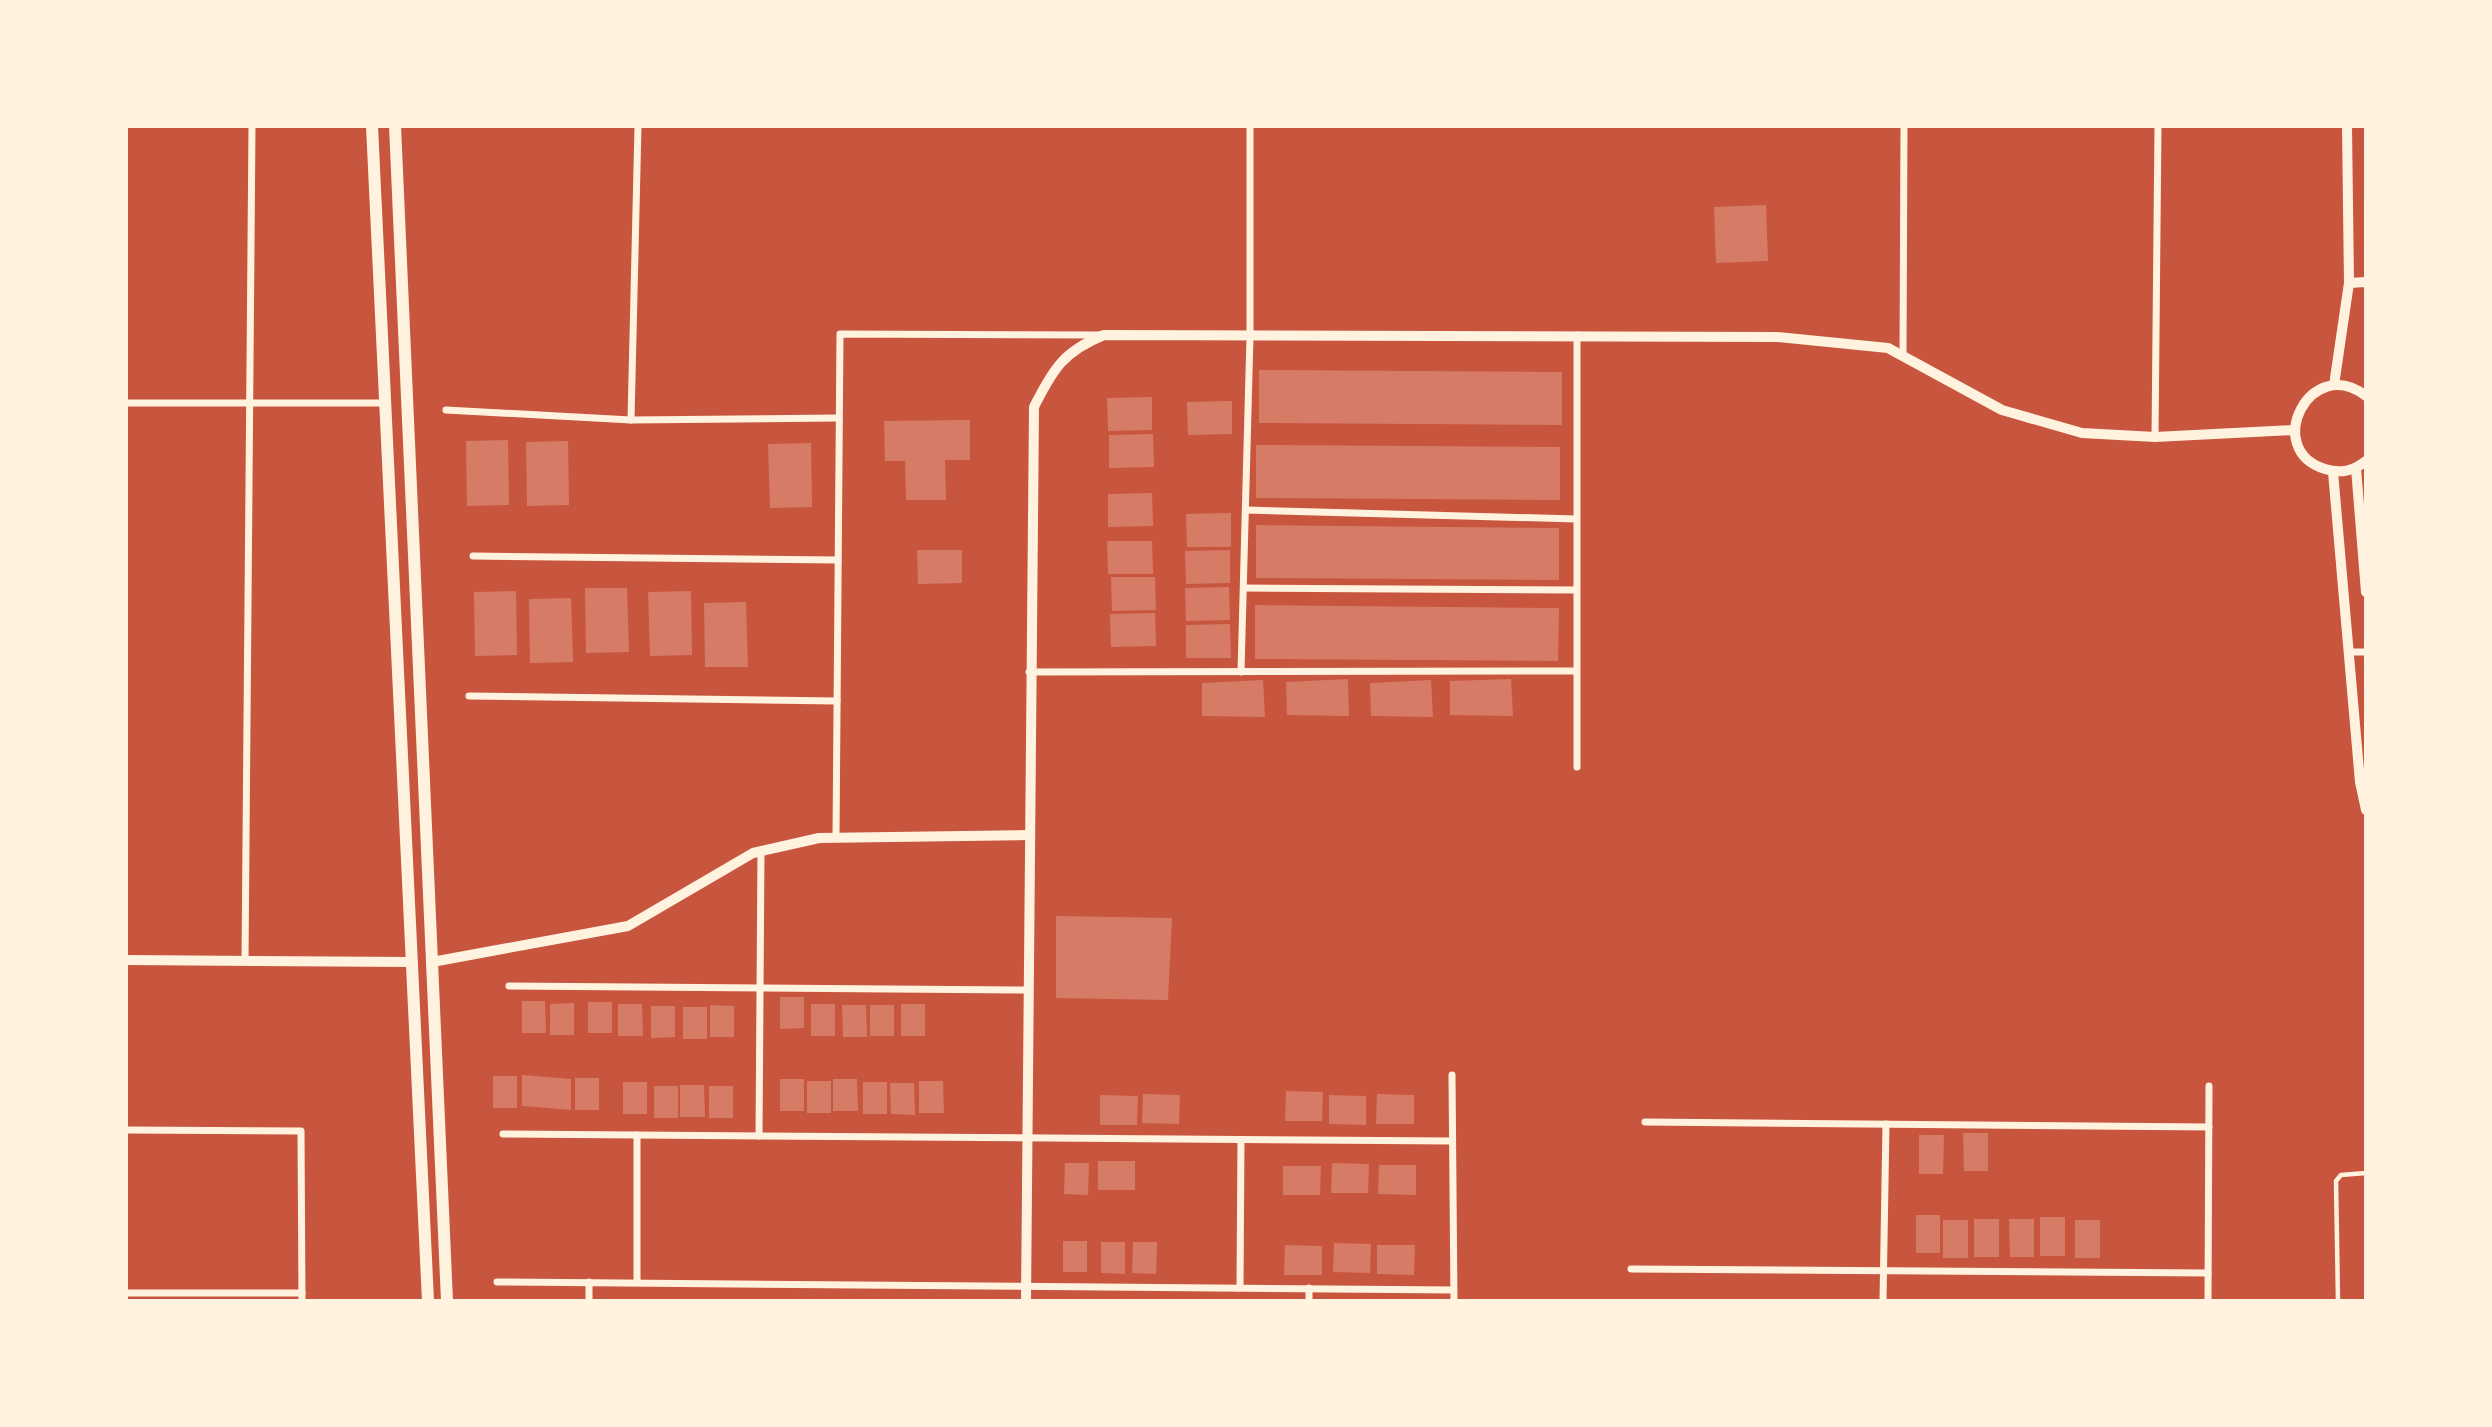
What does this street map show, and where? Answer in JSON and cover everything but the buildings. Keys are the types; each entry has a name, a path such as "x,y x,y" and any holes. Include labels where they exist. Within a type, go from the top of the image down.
{"main road":[{"path":"372,126 428,1301"},
{"path":"395,126 447,1301"}],"street":[{"path":"244,961 252,126"},
{"path":"631,420 638,126"},
{"path":"1241,672 1250,335 1250,126"},
{"path":"1903,355 1904,126"},
{"path":"2155,437 2158,126"},
{"path":"2334,385 2348,283 2347,126"},
{"path":"2348,283 2366,282"},
{"path":"836,838 840,334 1777,337 1888,348 2002,410 2082,433 2155,437 2295,430"},
{"path":"1026,1301 1029,673 1034,407 1047,382 1072,349 1104,335"},
{"path":"1577,335 1577,767"},
{"path":"2366,396 2347,386 2322,388 2307,398 2298,412 2295,430 2298,445 2306,458 2319,467 2333,472 2356,468 2366,461"},
{"path":"126,402 387,403"},
{"path":"446,410 631,420 839,418"},
{"path":"2356,468 2366,592"},
{"path":"2333,472 2360,782 2366,810"},
{"path":"1246,510 1576,519"},
{"path":"473,556 838,560"},
{"path":"1244,588 1576,590"},
{"path":"2349,652 2366,652"},
{"path":"1029,673 1576,671"},
{"path":"468,696 837,701"},
{"path":"432,962 628,926 761,851 819,838 1028,835"},
{"path":"760,1136 761,851"},
{"path":"126,960 412,962"},
{"path":"509,986 1028,990"},
{"path":"1452,1075 1454,1301"},
{"path":"2208,1301 2209,1086"},
{"path":"1645,1122 2209,1127"},
{"path":"1883,1301 1886,1124"},
{"path":"126,1130 301,1131 302,1297 148,1297 126,1293"},
{"path":"503,1134 1452,1141"},
{"path":"636,1283 637,1135"},
{"path":"1240,1288 1241,1140"},
{"path":"1631,1269 2208,1273"},
{"path":"497,1282 1453,1290"},
{"path":"589,1282 589,1301"},
{"path":"1309,1288 1309,1301"}],"lane":[{"path":"2338,1301 2336,1181 2342,1175 2366,1173"}]}
